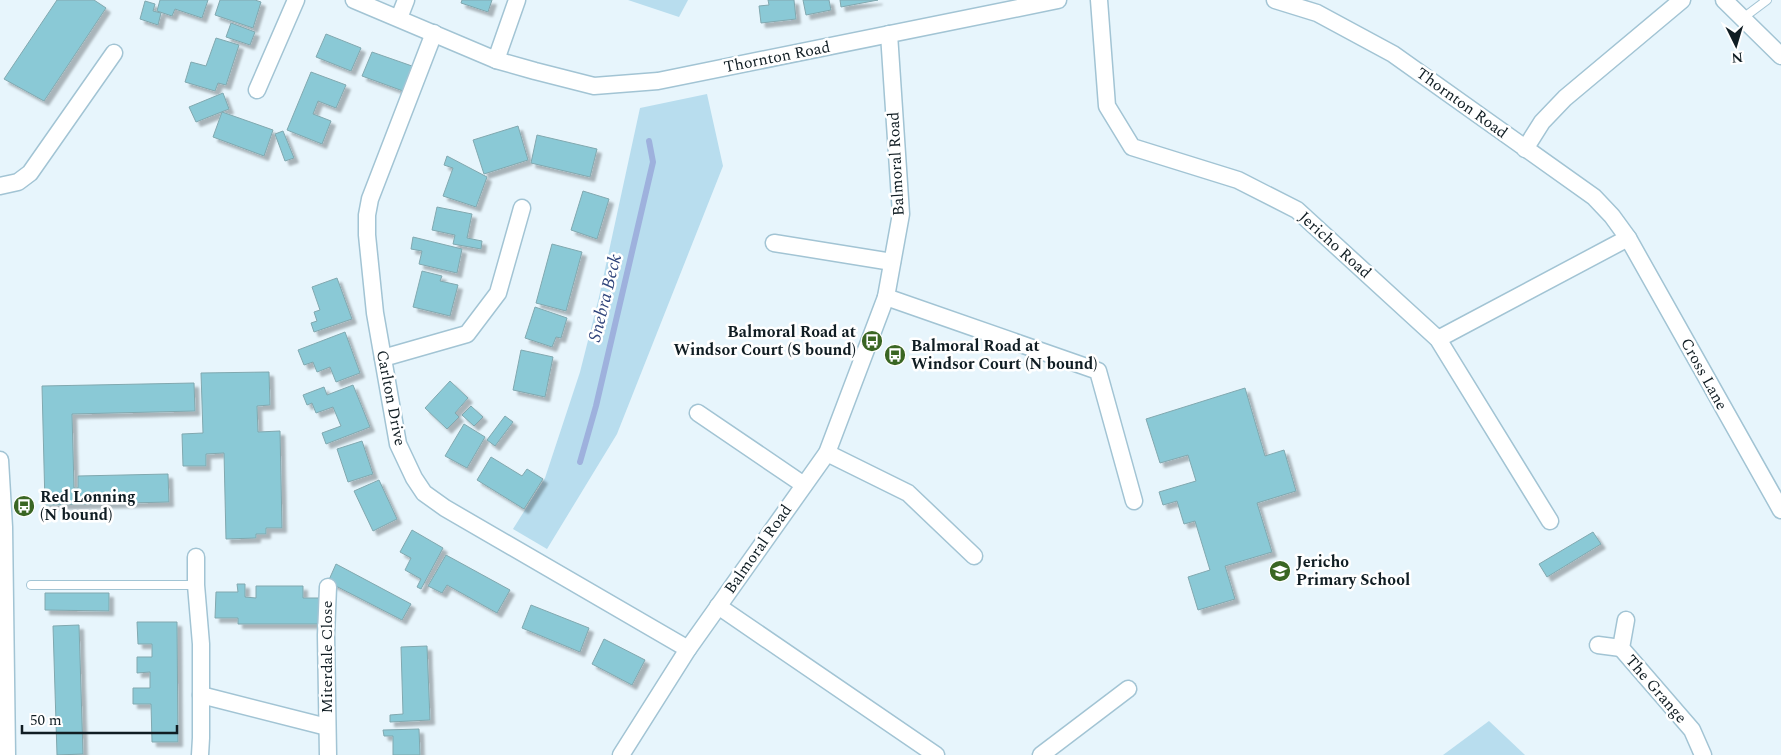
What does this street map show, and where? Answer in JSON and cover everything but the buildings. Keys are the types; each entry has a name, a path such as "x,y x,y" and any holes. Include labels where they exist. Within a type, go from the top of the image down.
{"street":[{"path":"257,90 296,0"},
{"name":"Thornton Road","path":"354,0 496,60 594,86 658,80 1058,0"},
{"path":"399,18 406,0"},
{"path":"496,60 517,0"},
{"name":"Jericho Road","path":"1099,0 1107,106 1132,147 1238,180 1297,210 1438,339 1550,521"},
{"name":"Thornton Road","path":"1275,0 1317,12 1393,54 1594,197 1612,216 1628,238"},
{"path":"1525,149 1542,122 1565,98 1682,0"},
{"path":"1724,0 1781,56"},
{"name":"Carlton Drive","path":"434,33 370,199 367,215 371,276 398,444 414,478 424,493 453,513 688,648"},
{"name":"Balmoral Road","path":"621,755 688,648 827,453 886,297 901,214 889,34"},
{"path":"0,186 18,182 30,172 114,53"},
{"path":"383,358 467,334 498,293 522,208"},
{"path":"1438,339 1628,238"},
{"name":"Cross Lane","path":"1628,238 1781,510"},
{"path":"774,242 892,262"},
{"path":"886,297 1098,371 1134,501"},
{"path":"698,413 804,485"},
{"path":"827,453 908,493 974,556"},
{"path":"0,460 4,527 7,755"},
{"path":"196,557 196,585 201,644 202,738 200,755"},
{"name":"Miterdale Close","path":"328,587 326,635 328,755"},
{"name":"Balmoral Road","path":"718,606 936,755"},
{"name":"The Grange","path":"1626,620 1621,648 1692,730 1703,755"},
{"path":"1598,645 1621,648"},
{"path":"1042,755 1128,689"},
{"name":"Miterdale Close","path":"201,695 327,727"}],"lane":[{"path":"1743,18 1768,0"},
{"path":"31,585 196,585"}],"shaded area":[{"path":"628,0 688,0 679,17"},
{"path":"707,94 723,166 617,434 547,549 513,529 545,478 580,372 599,297 640,108"},
{"path":"1489,721 1525,755 1443,755"}],"waterway":[{"name":"Snebra Beck","path":"580,462 596,406 653,162 649,141"}],"place":[{"name":"Balmoral Road at Windsor Court (S bound)","path":"872,341"},
{"name":"Balmoral Road at Windsor Court (N bound)","path":"895,355"},
{"name":"Red Lonning (N bound)","path":"24,506"},
{"name":"Jericho Primary School","path":"1280,571"}]}
